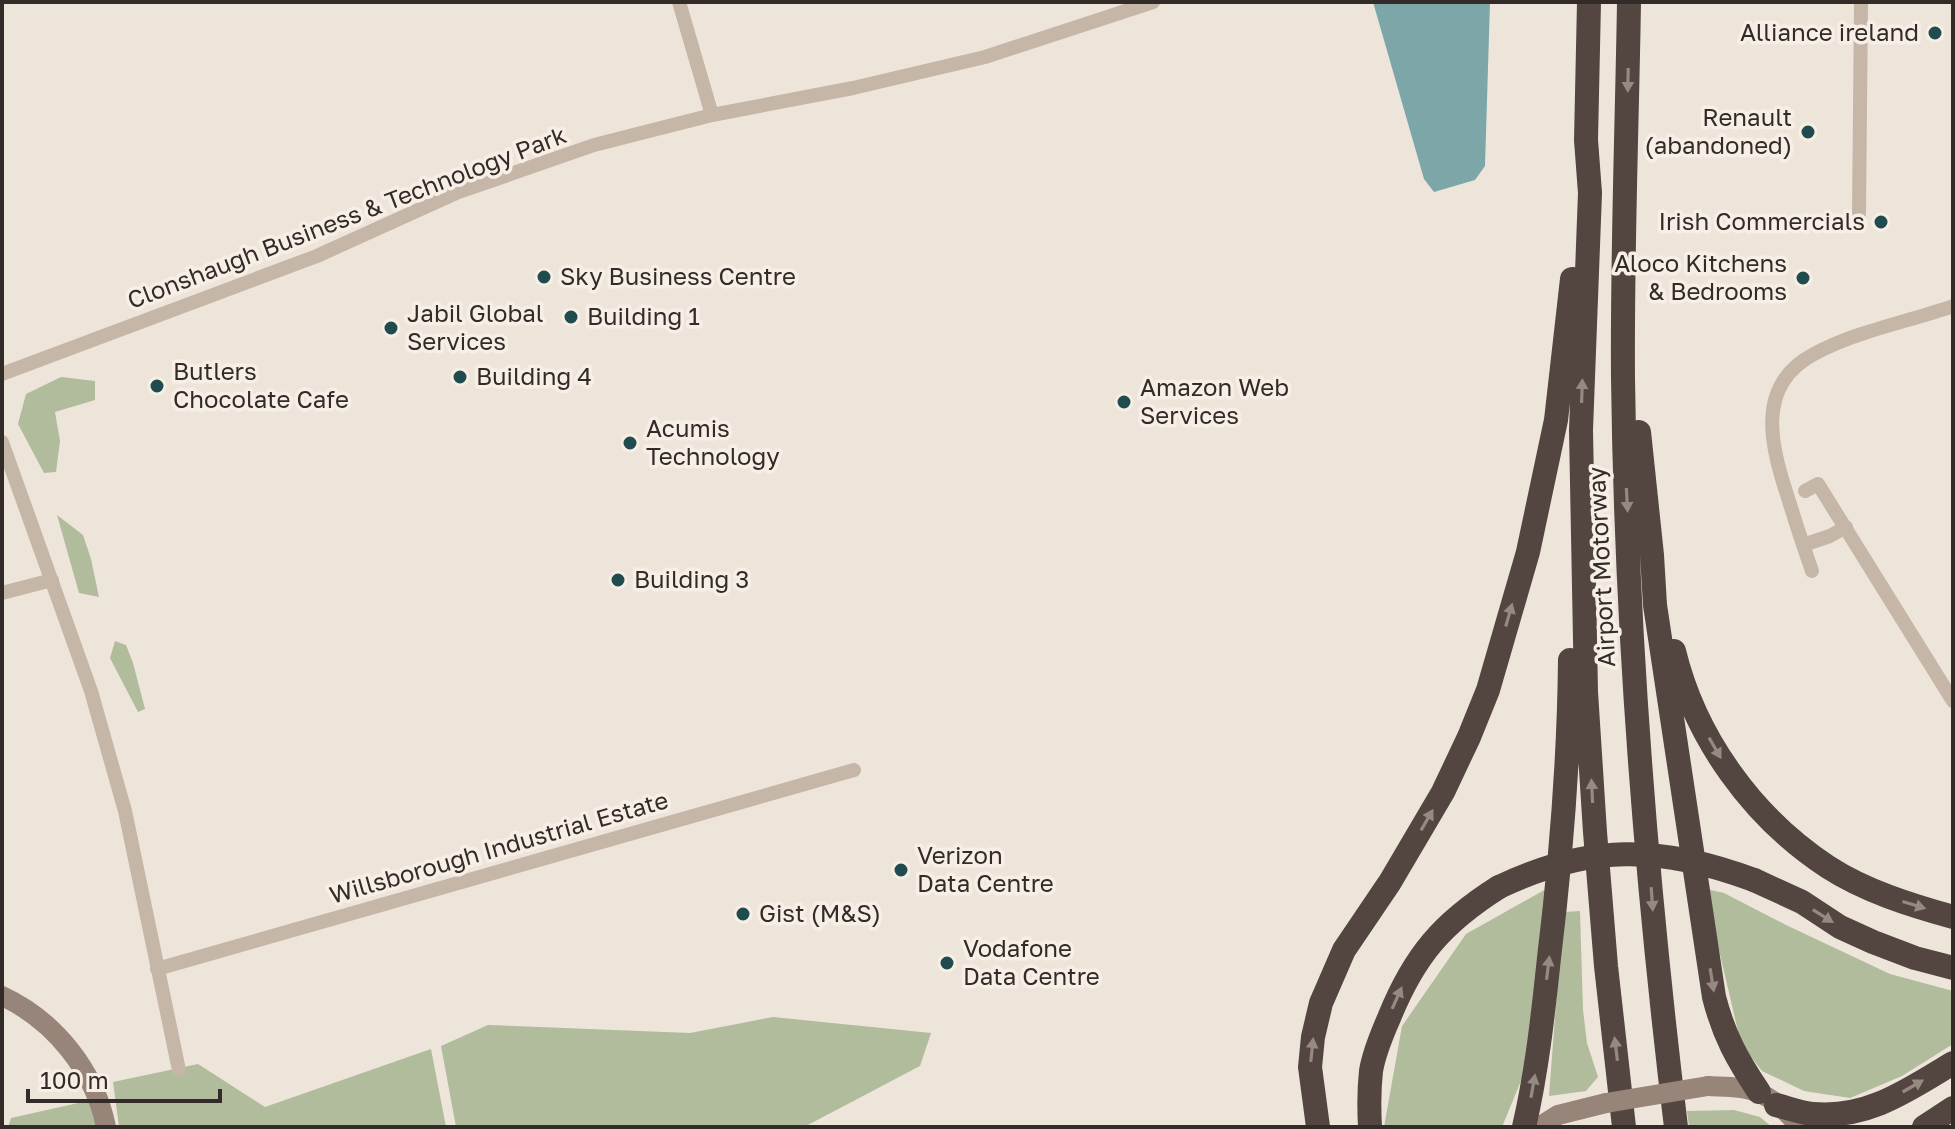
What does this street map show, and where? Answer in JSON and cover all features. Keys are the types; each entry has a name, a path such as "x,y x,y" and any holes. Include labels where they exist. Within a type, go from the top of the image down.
{"highway":[{"name":"Airport Motorway","path":"1589,2 1586,140 1590,193 1581,430 1586,692 1606,966 1624,1127"},
{"name":"Airport Motorway","path":"1629,2 1623,376 1635,668 1653,922 1676,1127"},
{"path":"1318,1127 1310,1067 1321,1003 1344,950 1424,825 1469,737 1488,690 1528,552 1556,420 1577,223 1579,163 1586,140"},
{"path":"1626,198 1631,342 1655,605 1714,997 1721,1024 1735,1057 1768,1098 1811,1114 1847,1113 1873,1108 1953,1063"},
{"path":"1524,1127 1540,1045 1563,818 1569,733 1571,552 1575,467 1581,430"},
{"path":"1652,555 1681,678 1713,746 1748,795 1767,816 1828,867 1908,904 1953,917"},
{"path":"1370,1127 1371,1069 1400,991 1428,946 1470,905 1525,874 1561,862 1596,855 1629,854 1701,863 1754,880 1802,902 1840,927 1873,942 1953,968"},
{"path":"1924,1127 1953,1108"}],"main road":[{"path":"2,996 15,1002 60,1037 90,1083 106,1127"},
{"path":"1539,1127 1558,1115 1606,1103 1708,1086 1736,1088 1768,1098 1799,1127"}],"street":[{"path":"679,2 712,115"},
{"name":"Clonshaugh Business & Technology Park","path":"2,374 317,256 456,193 594,145 712,115 853,88 985,57 1153,2"},
{"path":"1859,215 1861,2"},
{"path":"1812,571 1773,443 1771,418 1784,378 1811,356 1831,346 1953,306"},
{"path":"2,442 91,691 125,811 179,1070"},
{"path":"1805,491 1818,484 1953,701"},
{"path":"1803,545 1846,527"},
{"path":"2,593 52,580"},
{"name":"Willsborough Industrial Estate","path":"157,969 854,770"}],"green space":[{"path":"61,377 95,381 95,400 55,412 60,441 56,472 44,473 18,424 26,394"},
{"path":"57,515 83,535 99,597 79,593"},
{"path":"115,641 126,645 133,663 145,709 138,712 110,658"},
{"path":"1546,889 1525,1071 1502,1127 1384,1127 1402,1026 1466,934"},
{"path":"1706,889 1724,893 1890,974 1953,991 1953,1044 1902,1076 1850,1098 1804,1091 1762,1071 1741,1044"},
{"path":"1580,911 1583,1010 1587,1043 1598,1077 1586,1091 1549,1096 1563,912"},
{"path":"773,1017 931,1033 920,1066 804,1127 456,1127 441,1046 488,1025 690,1033"},
{"path":"431,1049 446,1127 119,1127 113,1082 198,1064 265,1107"},
{"path":"96,1099 98,1127 8,1127 11,1118"},
{"path":"1734,1110 1760,1117 1772,1127 1689,1127 1687,1111"}],"water":[{"path":"1373,2 1490,2 1485,166 1475,180 1434,192 1424,179"}],"place":[{"name":"Alliance ireland","path":"1935,33"},
{"name":"Renault (abandoned)","path":"1808,132"},
{"name":"Irish Commercials","path":"1881,222"},
{"name":"Sky Business Centre","path":"544,277"},
{"name":"Aloco Kitchens & Bedrooms","path":"1803,278"},
{"name":"Building 1","path":"571,317"},
{"name":"Jabil Global Services","path":"391,328"},
{"name":"Building 4","path":"460,377"},
{"name":"Butlers Chocolate Cafe","path":"157,386"},
{"name":"Amazon Web Services","path":"1124,402"},
{"name":"Acumis Technology","path":"630,443"},
{"name":"Building 3","path":"618,580"},
{"name":"Verizon Data Centre","path":"901,870"},
{"name":"Gist (M&S)","path":"743,914"},
{"name":"Vodafone Data Centre","path":"947,963"}]}
